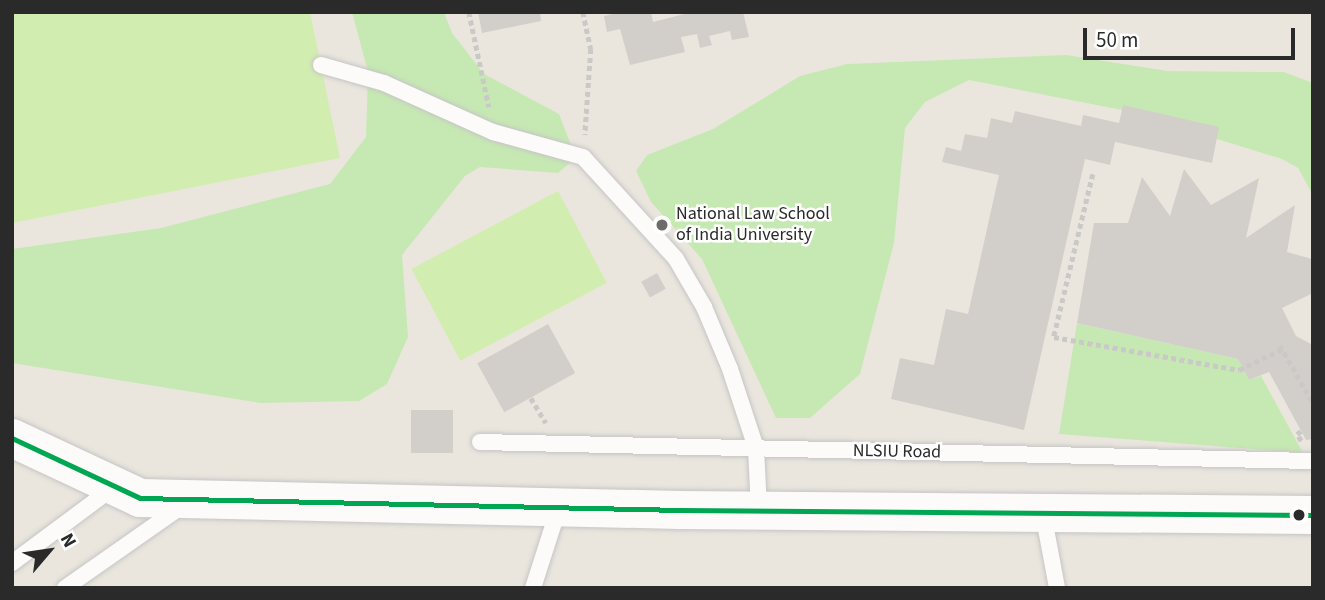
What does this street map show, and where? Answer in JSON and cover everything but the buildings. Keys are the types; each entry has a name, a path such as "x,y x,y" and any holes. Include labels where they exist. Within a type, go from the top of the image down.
{"main road":[{"path":"12,438 140,498 759,510 1313,515"}],"lane":[{"path":"321,65 384,83 493,132 583,157 676,259 704,307 730,369 756,448 759,510"},
{"name":"NLSIU Road","path":"480,442 1313,461"},
{"path":"12,563 116,486"},
{"path":"65,588 193,499"},
{"path":"533,588 559,507"},
{"path":"1043,513 1057,588"}],"path":[{"path":"469,12 493,132"},
{"path":"583,12 591,49 583,157"},
{"path":"1093,174 1054,337 1239,370 1281,347 1313,403"}],"green space":[{"path":"12,12 310,12 340,158 12,223"},
{"path":"352,12 444,12 452,33 484,74 559,114 571,145 570,163 558,173 480,167 465,176 402,255 408,337 387,384 359,401 261,403 12,363 12,249 161,228 330,184 366,137 368,72"},
{"path":"1066,55 1168,71 1284,72 1313,83 1313,195 1298,168 1282,159 1127,111 969,80 925,102 905,128 894,243 860,374 810,418 776,418 702,259 651,202 636,171 647,155 713,129 800,76 847,64"},
{"path":"558,191 607,283 460,361 411,269"},
{"path":"1077,323 1238,359 1249,380 1261,376 1303,453 1059,434"}],"transit line":[{"path":"12,438 140,498 680,510 1313,515"}],"place":[{"name":"National Law School of India University","path":"662,225"}]}
